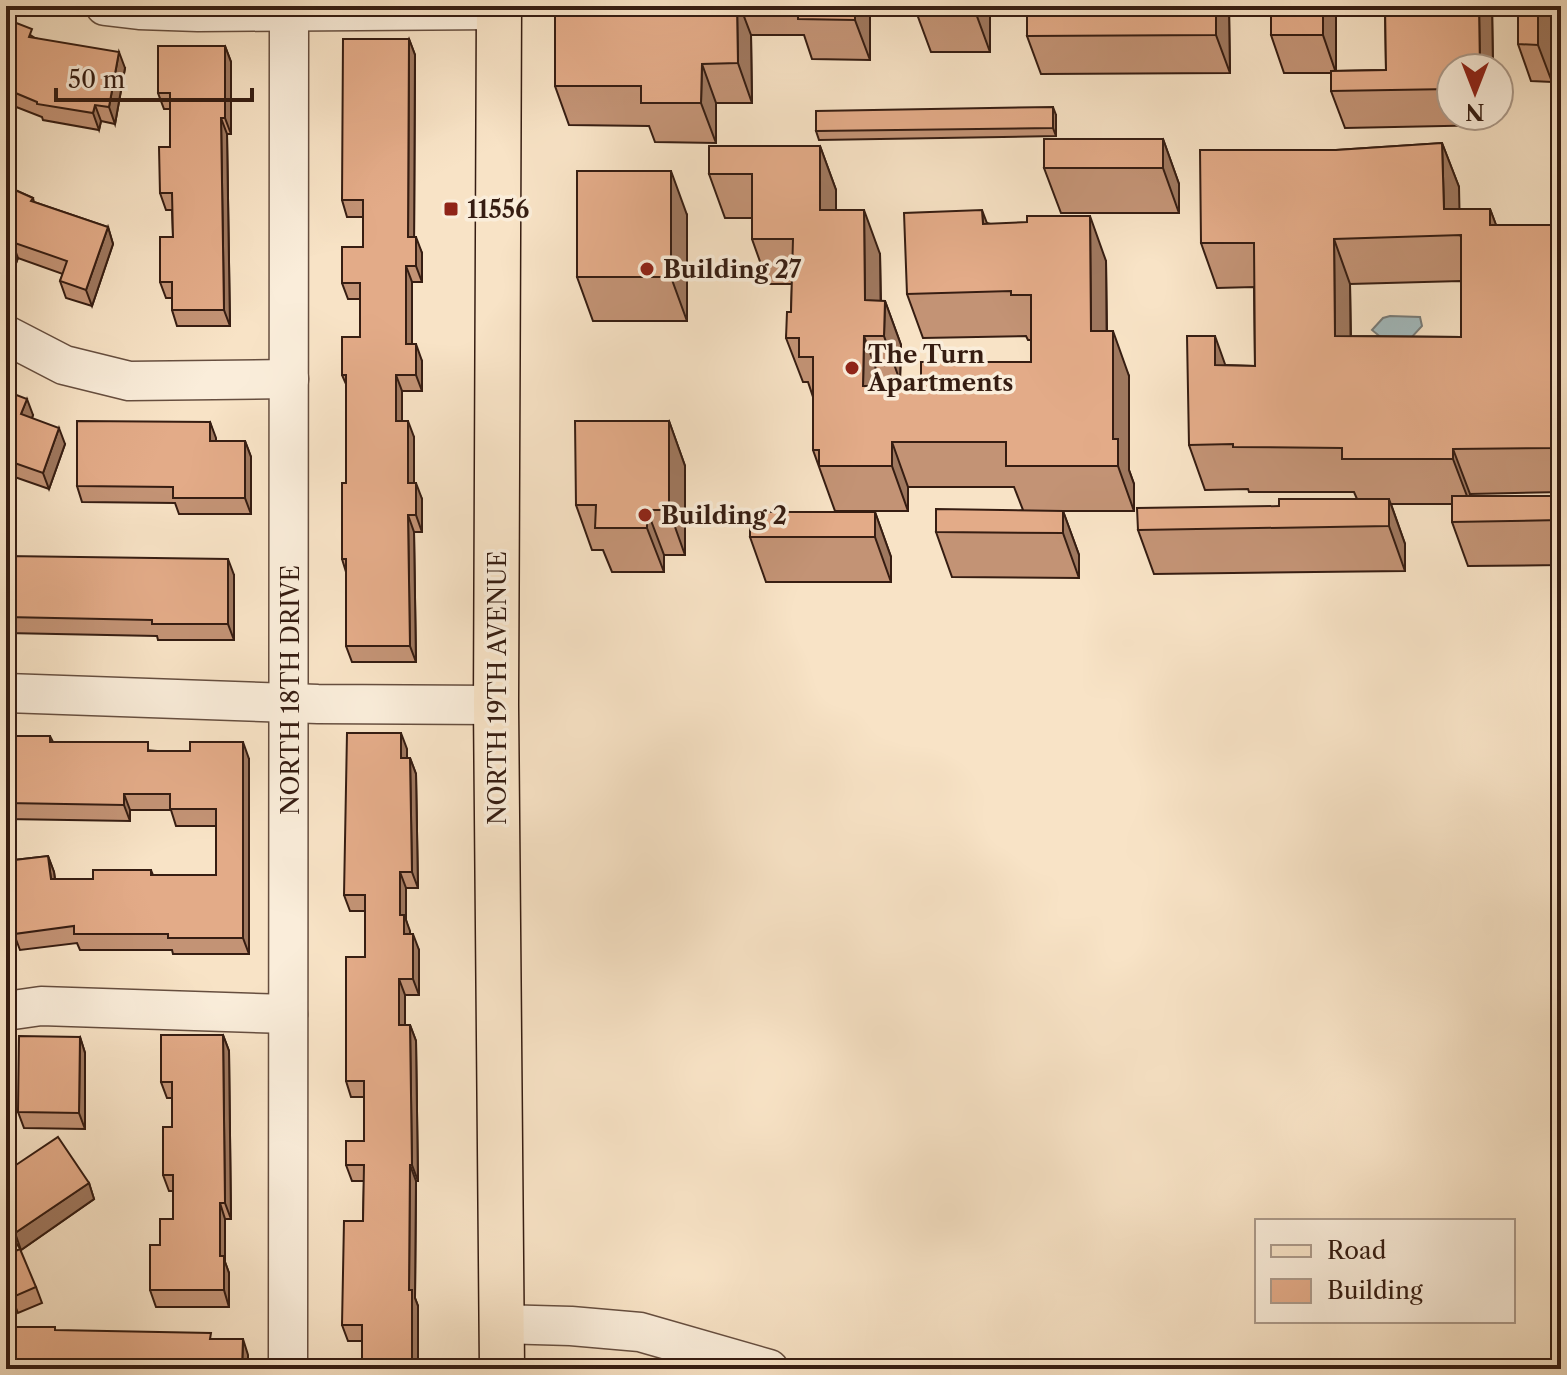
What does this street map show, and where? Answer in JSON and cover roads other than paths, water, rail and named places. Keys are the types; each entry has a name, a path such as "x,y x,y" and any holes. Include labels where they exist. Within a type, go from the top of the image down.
{"main road":[{"name":"NORTH 19TH AVENUE","path":"499,8 496,705 502,1369"}],"street":[{"path":"105,6 169,11 289,12 499,8"},
{"name":"NORTH 18TH DRIVE","path":"288,1369 289,12"},
{"path":"6,335 64,365 129,381 289,379"},
{"path":"6,693 496,705"},
{"path":"6,1011 41,1006 288,1014"},
{"path":"502,1324 640,1332 769,1369"}],"water":[{"path":"1420,317 1422,326 1411,338 1390,345 1372,330 1383,318"}],"place":[{"name":"11556","path":"451,209"},
{"name":"Building 27","path":"647,269"},
{"name":"The Turn Apartments","path":"852,368"},
{"name":"Building 2","path":"645,515"}]}
